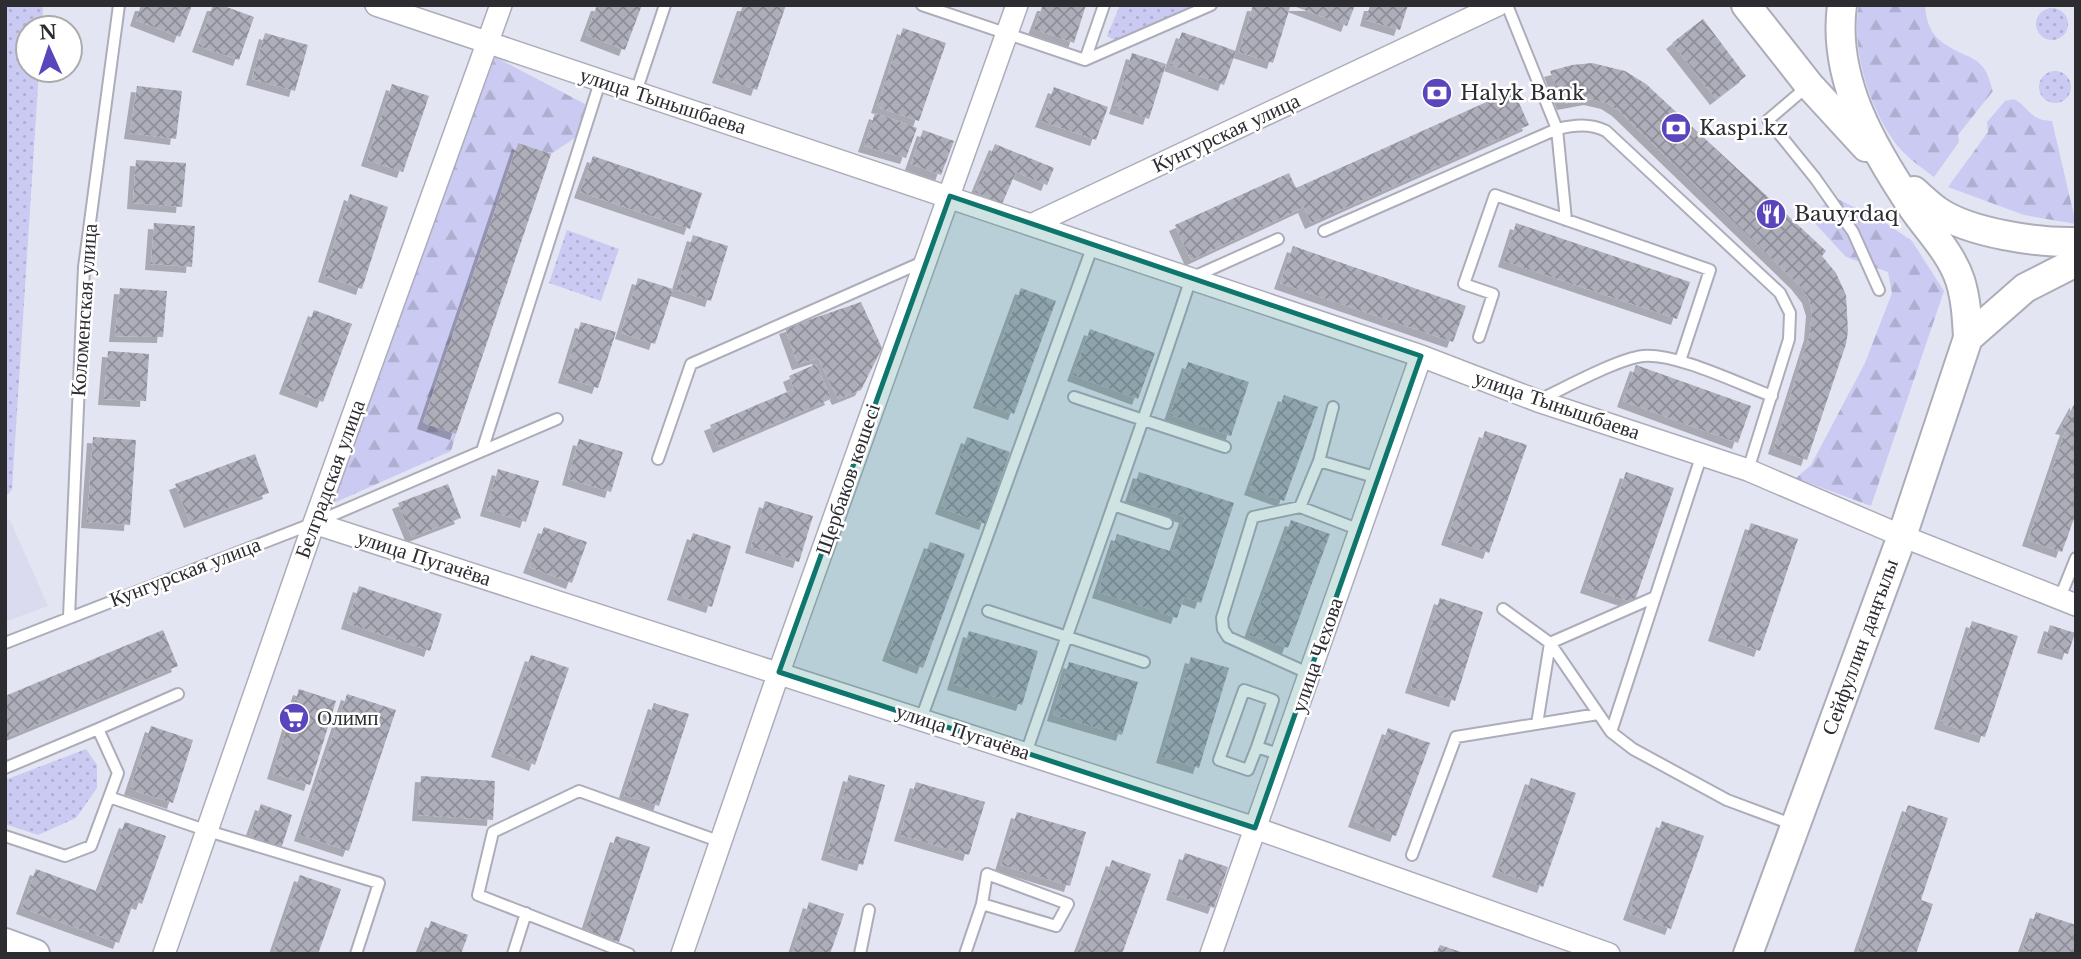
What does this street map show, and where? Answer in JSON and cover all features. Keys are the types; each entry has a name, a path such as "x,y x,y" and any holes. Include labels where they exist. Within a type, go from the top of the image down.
{"main road":[{"path":"1746,5 1809,85 1893,173 1941,213 1987,231 2026,239 2076,242"},
{"path":"1842,5 1841,43 1848,84 1865,130 1893,173"},
{"name":"Сейфуллин даңғылы","path":"1748,954 1902,536 1968,338 1966,306 1959,277 1893,173"},
{"path":"1968,338 2025,288 2076,262"},
{"path":"5,943 35,954"}],"street":[{"name":"улица Тынышбаева","path":"376,5 600,82 950,196"},
{"name":"Белградская улица","path":"164,954 314,523 501,5"},
{"name":"Щербаков көшесі","path":"682,954 779,672 1017,5"},
{"name":"Кунгурская улица","path":"1031,225 1498,5"},
{"path":"950,196 1031,225"},
{"name":"улица Тынышбаева","path":"1031,225 1421,356 1538,401 1748,470 1902,536 2067,602"},
{"name":"улица Чехова","path":"1211,954 1421,356"},
{"name":"улица Пугачёва","path":"314,523 1255,828 1606,953"}],"lane":[{"name":"Коломенская улица","path":"69,617 83,267 119,5"},
{"path":"636,92 665,5"},
{"path":"922,5 1085,60 1211,5"},
{"path":"1085,60 1104,5"},
{"path":"1507,5 1557,129 1566,220"},
{"path":"482,451 600,82"},
{"path":"1809,85 1768,120 1815,178 1853,232 1879,290"},
{"path":"1324,231 1557,129 1584,125 1596,126 1606,131 1780,293 1790,313 1791,326 1748,470"},
{"path":"1479,337 1493,294 1464,284 1495,195 1710,270 1680,361"},
{"path":"1026,753 1144,421 1191,278 1278,239"},
{"path":"921,719 1093,245"},
{"path":"658,459 691,364 925,261"},
{"path":"1538,401 1626,360 1643,356 1680,361 1772,396"},
{"path":"1074,397 1225,447"},
{"path":"1300,507 1319,461 1333,407"},
{"name":"Кунгурская улица","path":"5,643 314,523 557,419"},
{"path":"1611,732 1702,454"},
{"path":"1319,461 1378,478"},
{"path":"1113,505 1167,523"},
{"path":"1310,674 1225,634 1222,624 1253,517 1300,507 1360,530"},
{"path":"2067,602 2076,558"},
{"path":"1550,643 1655,597"},
{"path":"1503,609 1550,643 1611,732 1633,749 1727,800 1794,825"},
{"path":"988,611 1144,662"},
{"path":"1537,724 1550,643"},
{"path":"1244,690 1273,700 1257,747 1248,771 1219,760 1244,690"},
{"path":"5,768 178,694"},
{"path":"1412,855 1456,737 1598,714"},
{"path":"5,836 65,856 91,846 118,773 98,729"},
{"path":"1257,747 1281,755"},
{"path":"629,954 478,895 493,832 579,791 721,842"},
{"path":"109,797 208,831 379,883 356,954"},
{"path":"965,954 982,904 987,874 1068,904 1056,926 982,904"},
{"path":"860,954 869,910"},
{"path":"513,954 526,913"}],"highlighted area":[{"path":"950,196 1421,356 1255,828 779,672"}],"shaded area":[{"path":"5,520 10,520 48,606 5,622"}],"green space":[{"path":"5,5 43,5 43,14 14,14 14,84 38,84 12,489 5,498"},
{"path":"1120,5 1211,5 1121,44 1107,36"},
{"path":"1859,5 1925,5 1928,23 1935,36 1978,62 1987,74 1993,91 1958,135 1959,142 1934,177 1904,153 1882,122 1873,103 1858,42"},
{"path":"2052,8 2063,13 2068,24 2063,35 2052,40 2041,35 2036,24 2041,13"},
{"path":"495,57 585,104 582,133 551,154 518,143 423,422 456,434 451,451 327,506"},
{"path":"2055,71 2066,76 2071,87 2066,98 2055,103 2044,98 2039,87 2044,76"},
{"path":"2014,99 2034,116 2052,121 2076,224 2024,215 1948,187 1988,132 1987,122 2005,101"},
{"path":"1832,196 1887,224 1912,241 1944,291 1871,506 1796,478 1811,465 1865,363 1892,293 1888,272 1846,257 1811,219"},
{"path":"567,230 619,249 601,301 549,283"},
{"path":"86,749 97,765 97,788 76,818 38,835 5,824 5,780"}],"building":[{"path":"141,5 192,5 180,37 136,20"},
{"path":"213,5 221,5 254,17 239,60 198,46"},
{"path":"597,5 642,5 625,50 586,35"},
{"path":"743,5 786,5 757,90 718,77"},
{"path":"1043,5 1086,5 1074,43 1034,29"},
{"path":"1253,5 1290,7 1273,63 1239,52"},
{"path":"1291,5 1355,5 1347,26"},
{"path":"1370,5 1408,5 1400,30 1366,20"},
{"path":"1703,19 1746,76 1716,99 1672,43"},
{"path":"903,28 946,43 919,121 877,107"},
{"path":"1182,32 1236,51 1224,85 1170,65"},
{"path":"265,33 308,45 295,91 252,79"},
{"path":"1132,53 1166,64 1149,119 1115,108"},
{"path":"1592,63 1625,71 1646,84 1826,251 1822,256 1836,273 1846,295 1848,331 1807,460 1774,448 1810,334 1812,310 1808,297 1797,283 1618,110 1607,103 1590,99 1563,104 1550,71"},
{"path":"392,84 429,96 403,172 367,160"},
{"path":"137,86 182,91 176,139 130,133"},
{"path":"1054,87 1108,107 1096,140 1041,121"},
{"path":"1513,90 1529,125 1311,223 1304,207 1191,260 1175,225 1289,173 1296,188"},
{"path":"875,113 917,128 906,158 864,146"},
{"path":"923,130 954,141 941,175 911,164"},
{"path":"518,143 551,154 456,434 423,423"},
{"path":"995,144 1054,168 1047,185 1016,172 1002,204 975,192"},
{"path":"593,156 702,193 690,229 580,192"},
{"path":"136,160 186,163 182,207 133,203"},
{"path":"350,194 388,207 362,289 324,276"},
{"path":"154,223 195,226 192,267 151,264"},
{"path":"1516,223 1690,282 1677,319 1504,261"},
{"path":"693,235 728,246 711,301 676,290"},
{"path":"1293,246 1466,306 1453,342 1280,283"},
{"path":"638,278 673,289 655,344 621,333"},
{"path":"120,288 167,291 163,337 115,336"},
{"path":"1021,288 1056,301 1014,414 979,402"},
{"path":"861,302 882,348 861,390 838,399 818,358 798,364 785,328"},
{"path":"314,310 352,324 323,402 285,388"},
{"path":"581,322 616,332 598,388 564,377"},
{"path":"1090,329 1155,353 1138,399 1073,375"},
{"path":"108,351 149,354 146,401 104,399"},
{"path":"1188,362 1249,382 1231,436 1170,415"},
{"path":"816,364 831,399 719,447 710,425 794,389 789,376"},
{"path":"1636,365 1751,406 1738,443 1623,401"},
{"path":"1284,395 1318,407 1284,501 1250,489"},
{"path":"2076,401 2076,513 2062,552 2028,540 2066,429 2061,428"},
{"path":"1485,431 1527,445 1489,553 1447,539"},
{"path":"93,437 136,440 130,525 87,522"},
{"path":"967,437 1010,452 985,524 941,508"},
{"path":"579,439 623,452 611,492 568,479"},
{"path":"255,454 269,493 190,522 175,484"},
{"path":"498,469 539,481 526,522 486,510"},
{"path":"1139,472 1234,503 1201,603 1184,597 1177,618 1098,592 1117,534 1173,552 1185,517 1130,499"},
{"path":"1626,472 1674,488 1634,603 1586,587"},
{"path":"448,484 461,518 412,537 398,503"},
{"path":"765,501 813,516 799,562 751,547"},
{"path":"1291,520 1330,534 1288,648 1249,635"},
{"path":"1751,523 1798,539 1760,651 1714,635"},
{"path":"544,527 587,542 572,583 529,567"},
{"path":"693,533 731,546 712,607 673,594"},
{"path":"930,542 965,554 923,668 888,655"},
{"path":"359,586 442,614 430,651 347,623"},
{"path":"1440,598 1483,612 1455,701 1411,687"},
{"path":"1972,621 2018,636 1985,737 1940,723"},
{"path":"2050,625 2075,633 2068,654 2043,647"},
{"path":"163,630 178,666 5,738 5,696"},
{"path":"969,631 1038,651 1022,705 953,684"},
{"path":"531,655 569,668 535,765 497,751"},
{"path":"1191,657 1229,668 1199,768 1162,757"},
{"path":"1069,662 1138,682 1122,735 1053,715"},
{"path":"299,689 336,701 310,785 273,773"},
{"path":"347,694 396,710 349,851 300,835"},
{"path":"654,703 689,714 659,806 624,795"},
{"path":"151,726 193,740 173,803 130,789"},
{"path":"1388,728 1430,743 1396,836 1354,821"},
{"path":"849,775 885,785 863,865 827,854"},
{"path":"421,776 495,781 493,820 418,815"},
{"path":"1531,778 1576,793 1543,887 1498,871"},
{"path":"916,782 985,802 969,855 900,835"},
{"path":"261,804 292,815 281,849 249,838"},
{"path":"1908,805 1948,818 1921,900 1933,904 1916,954 1857,954"},
{"path":"1017,812 1086,832 1070,886 1001,865"},
{"path":"1662,821 1704,836 1671,929 1629,914"},
{"path":"125,822 166,836 142,904 134,901 119,943 22,908 36,869 99,892"},
{"path":"616,836 650,847 619,942 585,931"},
{"path":"1185,853 1228,867 1214,908 1172,894"},
{"path":"1112,860 1151,874 1122,954 1077,954"},
{"path":"300,875 341,889 318,954 273,954"},
{"path":"809,902 844,914 830,954 792,954"},
{"path":"2036,912 2076,925 2076,954 2037,954 2023,949"},
{"path":"431,921 468,935 461,954 419,954"},
{"path":"1440,945 1464,953 1464,954 1436,954"}],"place":[{"name":"Halyk Bank","path":"1437,93"},
{"name":"Kaspi.kz","path":"1676,128"},
{"name":"Bauyrdaq","path":"1771,214"},
{"name":"Олимп","path":"294,718"}]}
